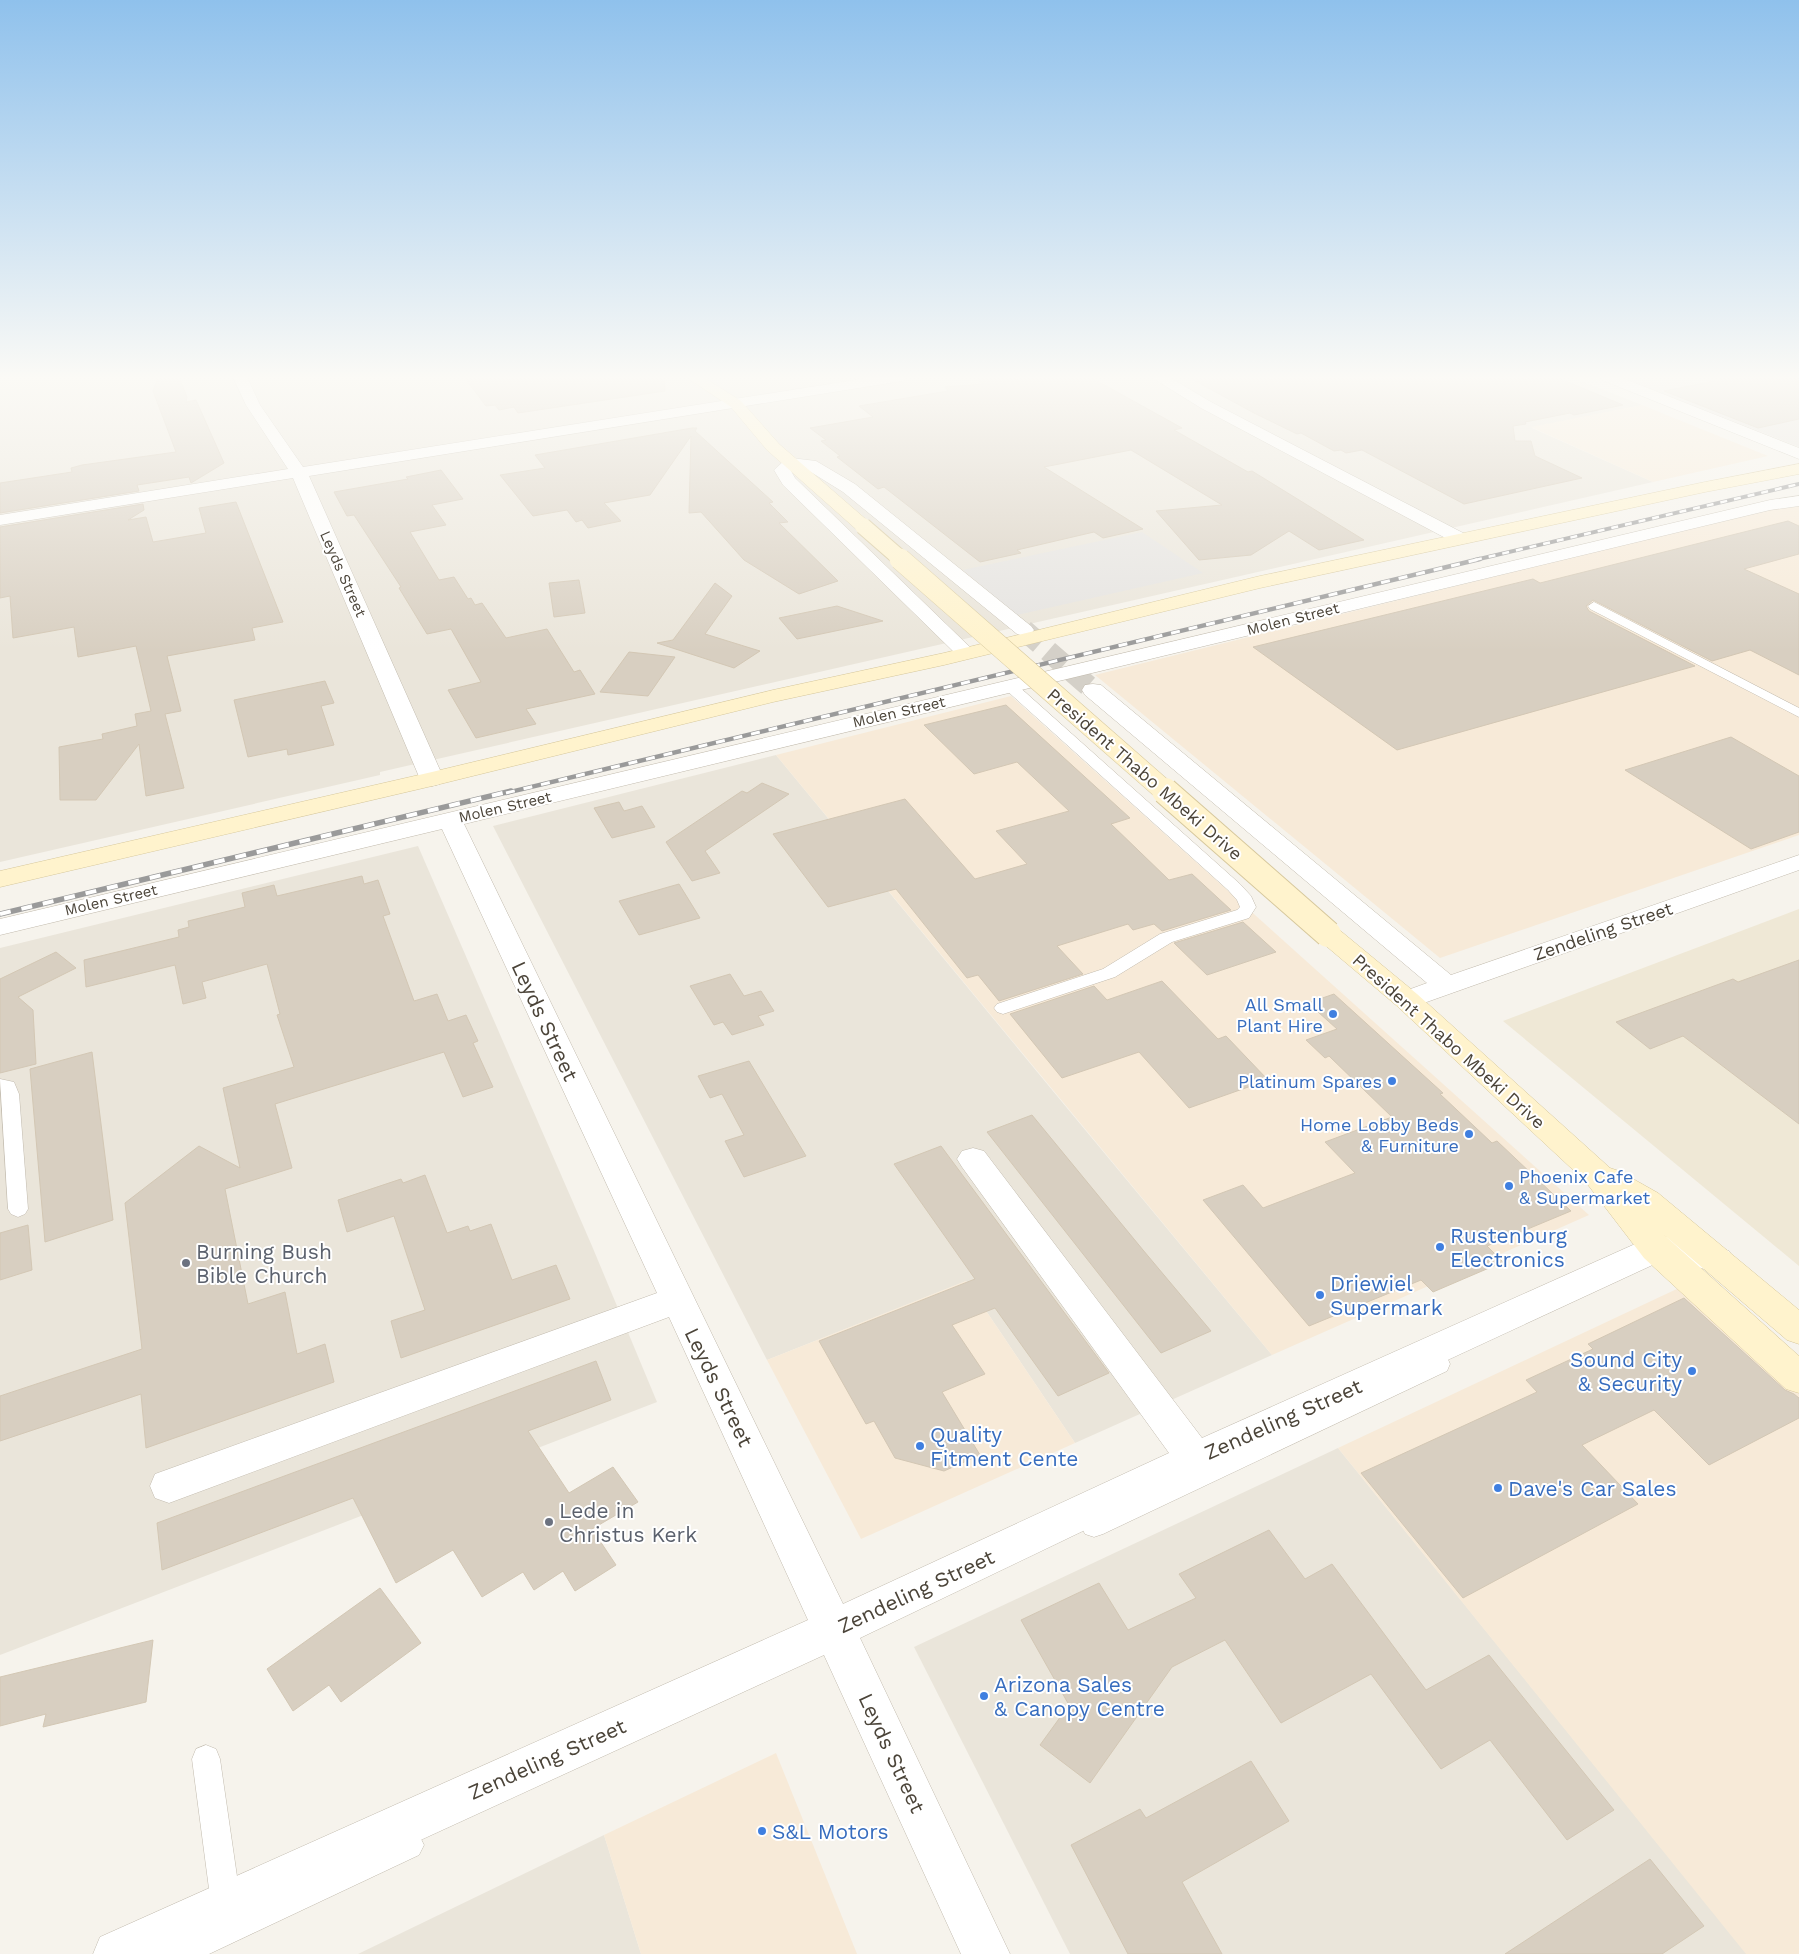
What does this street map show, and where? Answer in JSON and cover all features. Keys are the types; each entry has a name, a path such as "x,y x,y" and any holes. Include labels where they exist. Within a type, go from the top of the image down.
{"street":[{"name":"Leyds Street","path":"296,468 432,778"},
{"path":"0,520 329,468"},
{"path":"784,468 782,470 789,481 966,653"},
{"name":"President Thabo Mbeki Drive","path":"797,468 1328,934 1407,1000 1596,1172 1661,1253 1799,1378"},
{"path":"817,468 849,488 1024,630"},
{"path":"1326,468 1459,538"},
{"path":"0,879 773,696 966,653 1260,582 1459,538 1799,470"},
{"name":"Molen Street","path":"0,927 1752,509 1799,501"},
{"path":"1093,690 1447,986"},
{"name":"Leyds Street","path":"450,820 677,1300 839,1636 986,1954"},
{"name":"Zendeling Street","path":"1407,1000 1799,862"},
{"path":"973,1160 1195,1459"},
{"name":"President Thabo Mbeki Drive","path":"1596,1172 1647,1202 1799,1330"},
{"name":"Zendeling Street","path":"117,1954 839,1636 1195,1459 1661,1253 1685,1250 1716,1260"},
{"path":"169,1486 677,1300"}],"lane":[{"path":"1594,606 1799,713"},
{"path":"1003,1008 1109,973 1166,938 1243,914 1248,908 1245,899 1234,887 1010,686"},
{"path":"0,1085 7,1087 9,1094 18,1209"},
{"path":"175,1954 839,1636 1661,1253"},
{"path":"206,1759 226,1905"}],"shaded area":[{"path":"0,468 1622,468 1653,482 380,772 380,775 0,862"},
{"path":"1622,468 1714,468 1653,482"},
{"path":"1799,504 1799,835 1440,958 1095,675 1776,507"},
{"path":"1142,532 1203,573 1017,615 963,570"},
{"path":"1011,696 1589,1215 1272,1355 776,755"},
{"path":"776,755 1272,1355 1075,1443 966,1281 767,1360 493,826"},
{"path":"418,846 592,1246 657,1402 0,1655 0,948"},
{"path":"1799,909 1799,1266 1503,1021"},
{"path":"966,1281 1075,1443 861,1539 767,1360"},
{"path":"1681,1287 1799,1394 1799,1954 1746,1954 1338,1448"},
{"path":"1338,1448 1747,1954 1070,1954 914,1647"},
{"path":"776,1753 857,1954 641,1954 604,1835"},
{"path":"604,1835 641,1954 358,1954"}],"building":[{"path":"71,468 215,468 191,483 189,477 137,485 139,491 0,513 0,483 72,472"},
{"path":"544,468 669,468 650,495 604,503 621,521 588,528 582,520 576,522 567,510 533,516 500,475"},
{"path":"690,468 736,468 773,502 769,503 788,522 779,523 838,581 799,594 744,560 701,512 689,513"},
{"path":"851,468 1046,468 1143,529 1103,538 1094,532 1017,550 1021,553 980,562 884,487 878,489"},
{"path":"1161,468 1241,468 1248,472 1252,471 1364,540 1319,550 1289,531 1251,555 1199,560 1156,511 1222,505"},
{"path":"1396,468 1561,468 1582,478 1464,504"},
{"path":"441,470 463,499 432,505 446,525 410,532 439,580 454,577 468,599 471,598 475,605 482,603 506,638 547,629 574,672 580,670 595,694 526,709 536,724 476,738 448,690 481,682 451,629 427,634 399,588 401,587 354,515 347,516 334,492 408,479 406,477"},
{"path":"236,502 283,622 252,628 255,640 167,656 181,711 165,714 184,788 146,796 139,744 96,800 60,800 59,747 103,739 102,734 137,726 135,714 151,711 136,646 78,657 74,627 13,638 10,596 0,598 0,527 143,504 144,510 128,520 146,517 153,542 206,533 199,508"},
{"path":"1788,521 1799,526 1799,554 1744,569 1799,594 1799,675 1750,650 1712,661 1593,600 1586,606 1589,611 1695,666 1397,750 1253,647 1533,579 1540,583"},
{"path":"579,580 585,613 554,617 549,583"},
{"path":"715,583 732,596 705,634 760,651 734,668 657,643 673,640"},
{"path":"837,606 883,621 797,639 779,618"},
{"path":"629,652 675,657 648,696 600,692"},
{"path":"325,681 334,703 321,706 334,745 288,755 287,749 248,757 234,700"},
{"path":"1006,705 1130,818 1111,824 1169,880 1192,874 1231,910 1162,931 1154,924 1133,930 1128,924 1057,946 1083,974 999,1001 978,975 967,978 896,889 828,907 773,834 905,799 975,879 1027,864 996,831 1069,811 1017,762 974,774 924,725"},
{"path":"1731,737 1799,776 1799,832 1751,849 1625,770"},
{"path":"762,783 789,794 705,851 720,873 692,881 666,842 742,791 747,793"},
{"path":"619,802 624,811 642,806 655,827 612,838 594,808"},
{"path":"362,876 364,884 378,880 390,914 383,916 414,1001 437,994 448,1021 466,1015 478,1041 473,1043 493,1087 463,1097 444,1052 275,1104 292,1168 225,1189 248,1304 285,1292 297,1354 325,1344 334,1382 146,1448 141,1394 0,1441 0,1396 142,1349 125,1203 199,1146 240,1168 223,1088 294,1067 277,1015 280,1014 267,964 202,982 206,998 183,1004 175,965 86,987 84,960 179,937 178,930 189,927 188,921 245,907 242,893 274,885 277,896"},
{"path":"679,884 700,918 639,935 619,901"},
{"path":"1243,922 1276,952 1207,975 1174,943"},
{"path":"56,952 76,968 18,997 33,1010 36,1064 0,1073 0,979"},
{"path":"1799,960 1799,1124 1683,1036 1650,1049 1616,1022 1733,979 1738,982"},
{"path":"730,974 744,996 761,991 774,1011 758,1016 764,1025 732,1035 723,1022 714,1025 690,986"},
{"path":"1162,981 1218,1039 1226,1036 1268,1080 1189,1108 1139,1052 1062,1078 1010,1014 1094,986 1107,1000"},
{"path":"1334,994 1443,1093 1440,1094 1492,1143 1497,1141 1571,1211 1487,1246 1503,1262 1433,1292 1421,1280 1309,1326 1203,1200 1243,1185 1263,1208 1355,1173 1325,1142 1392,1117 1329,1056 1325,1058 1306,1040 1337,1029 1308,1003"},
{"path":"92,1052 113,1220 45,1242 30,1069"},
{"path":"749,1061 806,1156 744,1177 725,1141 744,1135 722,1094 710,1098 698,1076"},
{"path":"1032,1115 1211,1331 1161,1353 987,1132"},
{"path":"941,1146 1109,1373 1058,1396 995,1308 952,1325 985,1374 942,1392 980,1455 944,1471 895,1458 874,1421 866,1424 819,1341 975,1279 894,1164"},
{"path":"425,1175 447,1233 468,1226 470,1231 491,1224 512,1280 556,1265 570,1299 401,1358 391,1321 425,1310 394,1216 347,1232 338,1200 401,1179 403,1183"},
{"path":"28,1225 32,1270 0,1280 0,1233"},
{"path":"1684,1298 1785,1390 1799,1398 1799,1418 1709,1465 1654,1410 1582,1445 1638,1504 1463,1598 1361,1473 1537,1392 1526,1380 1593,1349 1588,1344"},
{"path":"596,1361 611,1400 528,1431 569,1493 613,1467 638,1502 592,1529 616,1565 575,1591 563,1571 534,1590 523,1572 482,1597 453,1550 396,1583 353,1498 162,1570 157,1523"},
{"path":"1269,1530 1305,1579 1332,1564 1426,1690 1489,1655 1614,1810 1567,1840 1490,1740 1441,1769 1371,1674 1281,1723 1225,1640 1172,1667 1090,1783 1040,1745 1069,1705 1021,1620 1099,1583 1128,1630 1196,1598 1179,1574"},
{"path":"380,1588 421,1643 341,1702 329,1685 293,1711 267,1669"},
{"path":"153,1640 146,1702 43,1727 46,1714 0,1726 0,1677"},
{"path":"1251,1761 1289,1821 1182,1882 1222,1954 1128,1954 1071,1845 1140,1809 1146,1818"},
{"path":"1650,1859 1704,1926 1662,1954 1505,1954"}],"tunnel":[{"path":"1024,630 1093,690"}],"railway":[{"path":"1475,560 1799,484"},
{"path":"506,793 1480,559"},
{"path":"0,914 511,791"}],"place":[{"name":"All Small Plant Hire","path":"1333,1014"},
{"name":"Platinum Spares","path":"1392,1081"},
{"name":"Home Lobby Beds & Furniture","path":"1469,1134"},
{"name":"Phoenix Cafe & Supermarket","path":"1509,1186"},
{"name":"Rustenburg Electronics","path":"1440,1247"},
{"name":"Burning Bush Bible Church","path":"186,1263"},
{"name":"Driewiel Supermark","path":"1320,1295"},
{"name":"Sound City & Security","path":"1692,1371"},
{"name":"Quality Fitment Cente","path":"920,1446"},
{"name":"Dave's Car Sales","path":"1498,1488"},
{"name":"Lede in Christus Kerk","path":"549,1522"},
{"name":"Arizona Sales & Canopy Centre","path":"984,1696"},
{"name":"S&L Motors","path":"762,1831"}]}
